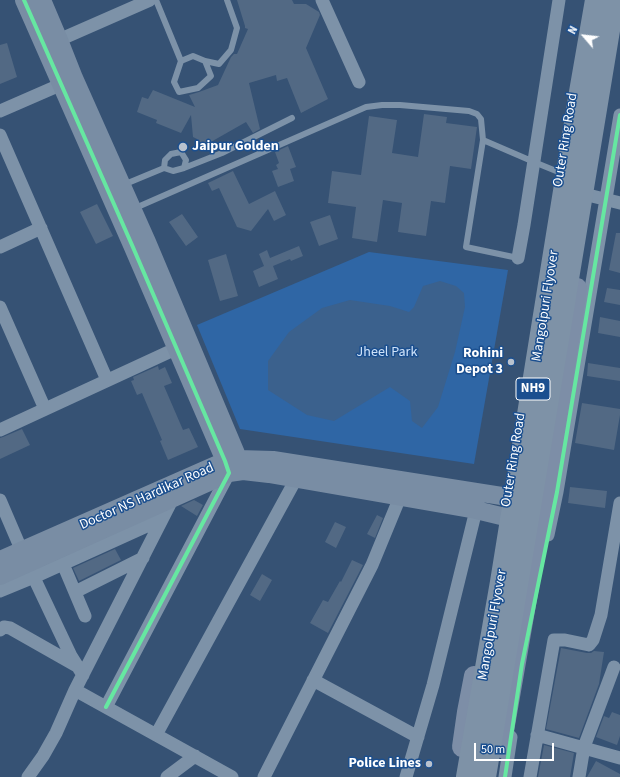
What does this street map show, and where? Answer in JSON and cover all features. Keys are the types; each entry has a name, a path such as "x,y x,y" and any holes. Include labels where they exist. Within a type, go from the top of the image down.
{"highway":[{"name":"Mangolpuri Flyover","path":"467,777 596,0"},
{"name":"Mangolpuri Flyover","path":"485,777 614,0"}],"main road":[{"name":"Outer Ring Road","path":"457,777 467,712 505,517 589,0"},
{"path":"496,777 544,501 558,408 599,198 620,30"},
{"path":"522,407 558,408"},
{"path":"486,614 522,622"}],"street":[{"path":"24,0 52,43"},
{"path":"42,0 52,43 234,466 106,707"},
{"path":"52,43 150,0"},
{"path":"322,0 359,82"},
{"path":"518,258 559,0"},
{"path":"0,111 68,81"},
{"path":"505,777 522,664 556,492 599,198 620,115"},
{"path":"0,135 107,380"},
{"path":"115,189 132,210 147,242 183,346"},
{"path":"599,198 620,203"},
{"path":"0,247 41,228"},
{"path":"0,306 46,409"},
{"path":"0,430 183,346"},
{"name":"Doctor NS Hardikar Road","path":"0,560 28,564 234,466 273,460 478,501 505,517"},
{"name":"Doctor NS Hardikar Road","path":"0,576 173,498 234,466 296,479 400,497 478,501 508,497"},
{"path":"156,735 296,479"},
{"path":"264,777 372,565 400,497"},
{"path":"28,777 43,756 56,733 75,690 80,671 143,558 173,498"},
{"path":"0,500 71,656 80,671"},
{"path":"406,777 433,685 478,501"},
{"path":"530,777 554,640 565,640 589,645 593,640 601,615 620,503"},
{"path":"0,591 28,564 63,564 162,519"},
{"path":"75,592 143,558"},
{"path":"63,564 85,616"},
{"path":"0,630 4,627 10,628 80,671"},
{"path":"579,777 584,747 614,667"},
{"path":"313,680 418,737"},
{"path":"75,690 232,777"},
{"path":"537,735 620,758"},
{"path":"168,777 195,756"}],"lane":[{"path":"156,0 181,61 174,82 179,92 198,88 212,76 205,60"},
{"path":"181,61 193,56 218,64 231,50 237,28 227,0"},
{"path":"132,210 366,107 400,105 469,111 477,114 481,119 483,140 466,247 518,258"},
{"path":"115,189 164,168 173,171 222,153 292,118"},
{"path":"483,140 561,173"},
{"path":"164,168 165,160 171,154 180,152 186,160 184,168"}],"green space":[{"name":"Jheel Park","path":"369,252 508,270 474,464 240,429 197,325"}],"shaded area":[{"path":"440,281 456,286 464,293 465,307 455,352 438,407 422,428 412,421 410,401 390,387 334,421 307,415 268,390 268,361 289,332 322,308 350,300 390,306 409,312 414,307 423,286"}],"building":[{"path":"237,0 292,0 294,4 306,4 319,12 320,15 306,48 328,99 301,113 287,78 277,81 276,75 249,83 260,129 253,133 246,122 202,147 197,139 193,137 191,115 181,133 156,123 157,120 137,112 142,97 148,99 153,90 195,107 189,95 218,85 231,57 234,54 237,54 248,29 245,28"},
{"path":"7,43 17,77 0,84 0,45"},
{"path":"424,114 447,117 446,123 477,127 471,169 450,166 445,203 431,201 426,236 398,232 402,203 383,200 377,242 352,238 356,207 328,203 332,171 361,175 369,116 397,120 392,153 418,157"},
{"path":"288,146 296,167 290,169 294,181 278,187 272,171 278,169 276,165 279,163 275,152"},
{"path":"233,171 249,204 275,191 286,215 274,221 268,209 251,231 237,227 219,188 212,191 208,183"},
{"path":"97,204 113,236 96,244 80,212"},
{"path":"182,214 198,237 186,246 169,222"},
{"path":"330,215 338,239 319,246 310,222"},
{"path":"616,233 620,233 620,273 609,270"},
{"path":"299,246 303,256 291,261 290,259 273,266 278,279 259,287 253,271 264,266 259,254 267,250 270,258"},
{"path":"226,254 238,296 220,301 208,260"},
{"path":"607,288 620,290 620,305 604,302"},
{"path":"600,317 620,321 620,337 598,333"},
{"path":"588,363 620,368 620,381 587,376"},
{"path":"158,366 159,370 165,367 172,383 164,386 183,430 189,428 198,447 168,460 160,441 162,440 142,393 137,395 131,381 134,380 133,377"},
{"path":"582,403 620,409 614,450 575,443"},
{"path":"22,429 30,445 0,459 0,438"},
{"path":"570,487 607,491 605,508 568,503"},
{"path":"194,500 203,505 197,516 181,506"},
{"path":"377,515 383,518 375,538 367,534"},
{"path":"335,522 346,527 336,548 325,542"},
{"path":"115,549 121,560 79,581 73,568"},
{"path":"352,560 363,565 328,633 310,623 323,600 328,602 340,581 341,582"},
{"path":"262,574 272,580 260,601 250,595"},
{"path":"561,648 587,653 594,651 604,652 599,684 579,738 546,729"},
{"path":"612,712 620,715 620,736 617,745 596,737 604,716 609,718"},
{"path":"544,745 574,753 570,777 538,777"},
{"path":"596,761 620,774 620,777 587,777"}],"cycle path":[{"path":"24,0 132,245 229,473 106,707"},
{"path":"505,777 522,664 557,492 620,115"}],"place":[{"name":"Jaipur Golden","path":"183,147"},
{"name":"Rohini Depot 3","path":"511,362"},
{"name":"Police Lines","path":"429,764"}]}
